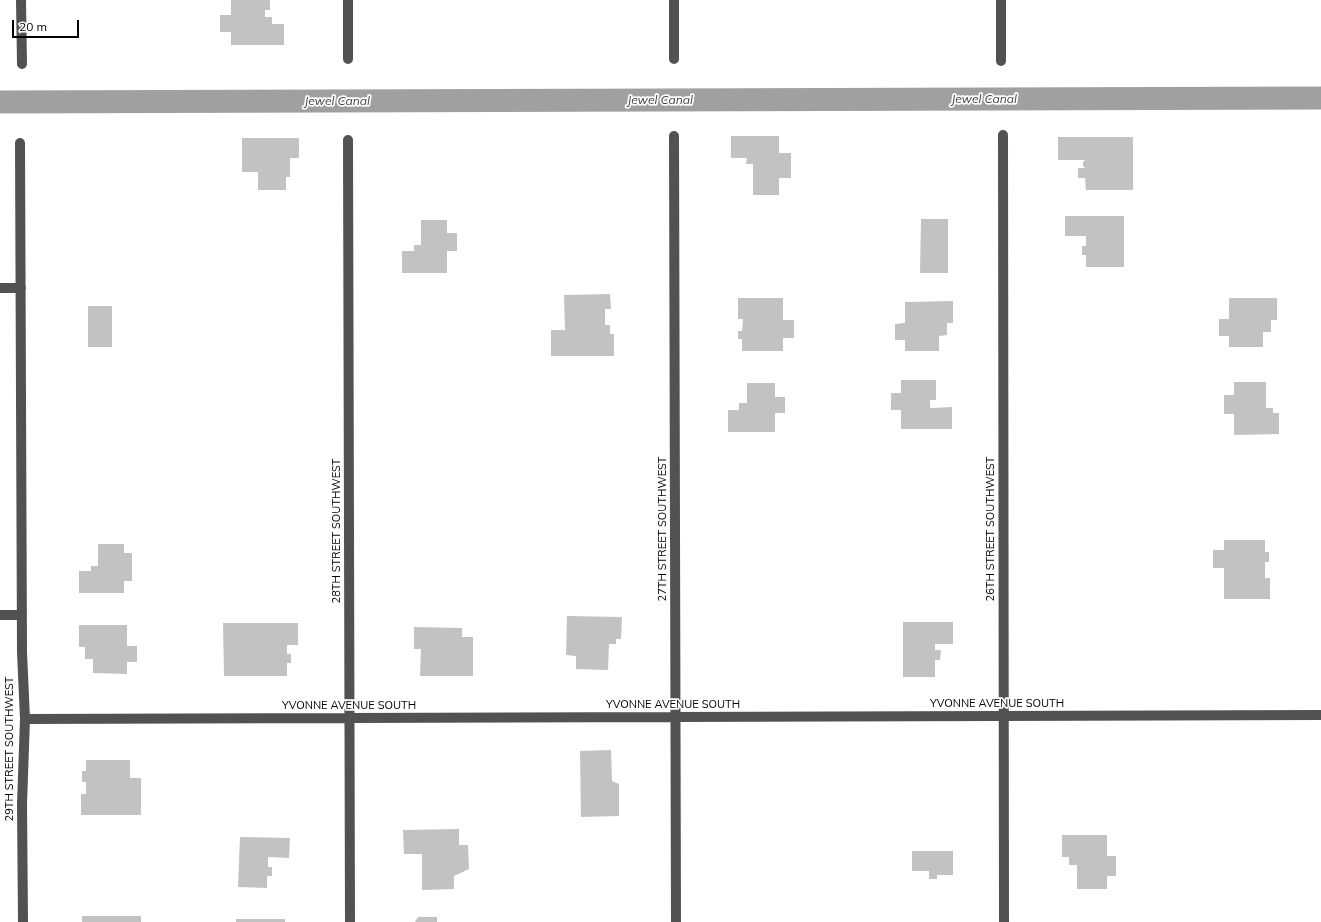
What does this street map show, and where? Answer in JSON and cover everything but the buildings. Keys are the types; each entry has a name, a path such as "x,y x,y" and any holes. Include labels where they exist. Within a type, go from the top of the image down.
{"street":[{"path":"21,0 22,64"},
{"path":"348,0 348,59"},
{"path":"674,0 674,59"},
{"path":"1001,0 1001,61"},
{"name":"26TH STREET SOUTHWEST","path":"1003,135 1003,682 1005,716 1004,922"},
{"name":"27TH STREET SOUTHWEST","path":"674,136 676,922"},
{"name":"28TH STREET SOUTHWEST","path":"348,140 350,922"},
{"name":"29TH STREET SOUTHWEST","path":"20,143 22,652 25,718 22,804 23,922"},
{"path":"0,288 21,288"},
{"path":"0,615 22,615"},
{"name":"YVONNE AVENUE SOUTH","path":"25,718 1321,715"}],"waterway":[{"name":"Jewel Canal","path":"0,102 1321,98"}]}
